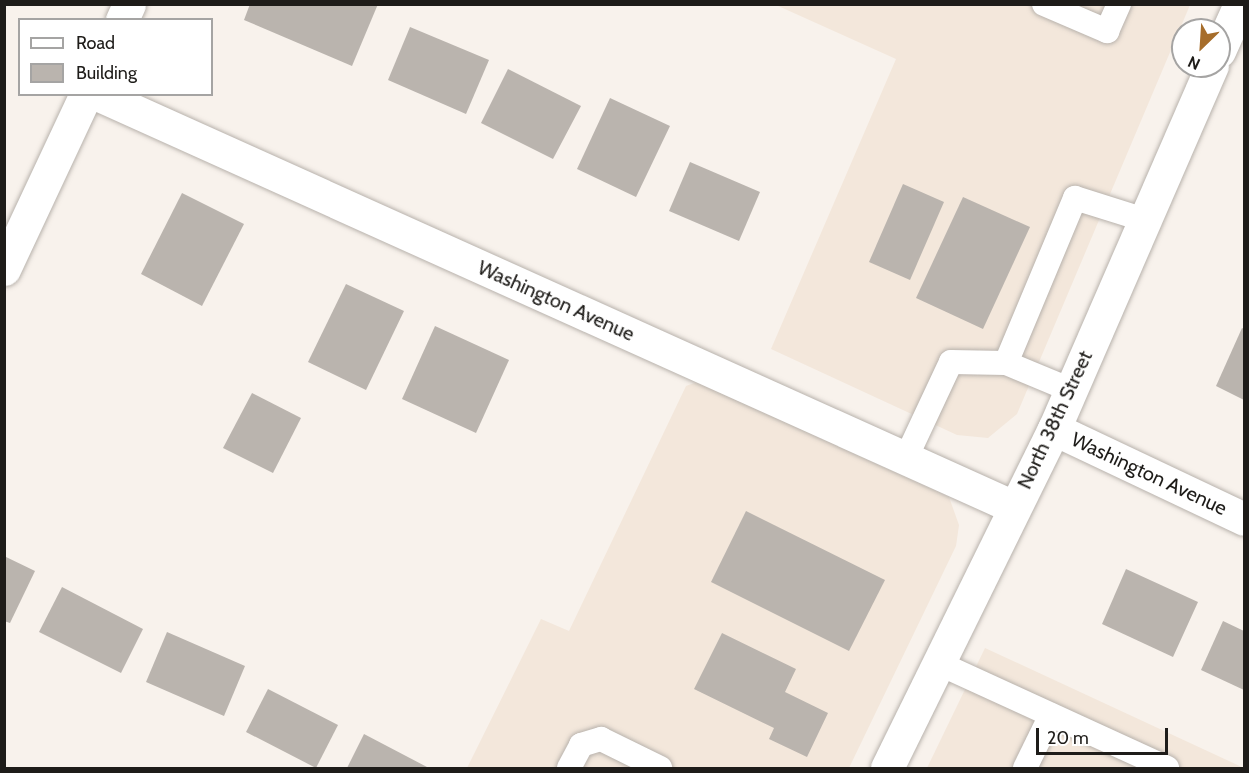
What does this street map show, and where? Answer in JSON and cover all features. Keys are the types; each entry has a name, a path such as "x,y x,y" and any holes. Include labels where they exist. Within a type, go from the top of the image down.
{"street":[{"path":"123,18 129,4"},
{"path":"1231,24 1240,4"},
{"name":"North 38th Street","path":"887,768 1054,429 1207,78"},
{"path":"4,269 85,96"},
{"name":"Washington Avenue","path":"101,96 1014,507"},
{"name":"Washington Avenue","path":"1054,429 1245,519"}],"lane":[{"path":"1044,4 1107,31 1119,4"},
{"path":"1006,363 1075,198 1145,220"},
{"path":"906,458 951,362 1006,363 1071,390"},
{"path":"938,663 1167,768"},
{"path":"1025,768 1051,715"},
{"path":"569,768 581,745 601,740 660,768"}],"shaded area":[{"path":"776,5 1190,5 1185,18 1171,18 1171,50 1017,414 988,438 957,435 771,349 896,59"},
{"path":"697,382 949,497 959,525 956,546 849,768 467,768 541,619 569,631 686,386"},
{"path":"985,648 1244,768 927,768"}],"building":[{"path":"250,4 378,4 352,66 244,20"},
{"path":"410,27 489,60 466,114 388,80"},
{"path":"508,69 581,106 553,159 481,123"},
{"path":"610,98 670,126 636,197 577,169"},
{"path":"690,162 760,192 739,241 669,211"},
{"path":"903,184 944,202 910,280 869,262"},
{"path":"182,193 244,224 202,306 141,274"},
{"path":"963,197 1030,227 983,329 916,298"},
{"path":"346,284 404,311 366,390 308,362"},
{"path":"435,326 509,360 476,433 402,399"},
{"path":"1242,328 1244,329 1244,400 1216,386"},
{"path":"252,393 301,418 273,473 223,448"},
{"path":"746,511 885,580 849,651 711,582"},
{"path":"4,556 35,571 10,623 4,621"},
{"path":"1126,569 1198,602 1173,657 1102,624"},
{"path":"62,587 143,629 121,673 39,632"},
{"path":"1223,621 1244,631 1244,690 1201,670"},
{"path":"167,632 245,666 224,716 146,682"},
{"path":"722,633 796,669 785,692 828,713 807,757 769,739 774,728 694,689"},
{"path":"268,689 338,725 316,768 246,732"},
{"path":"364,734 427,767 427,768 347,768"}]}
